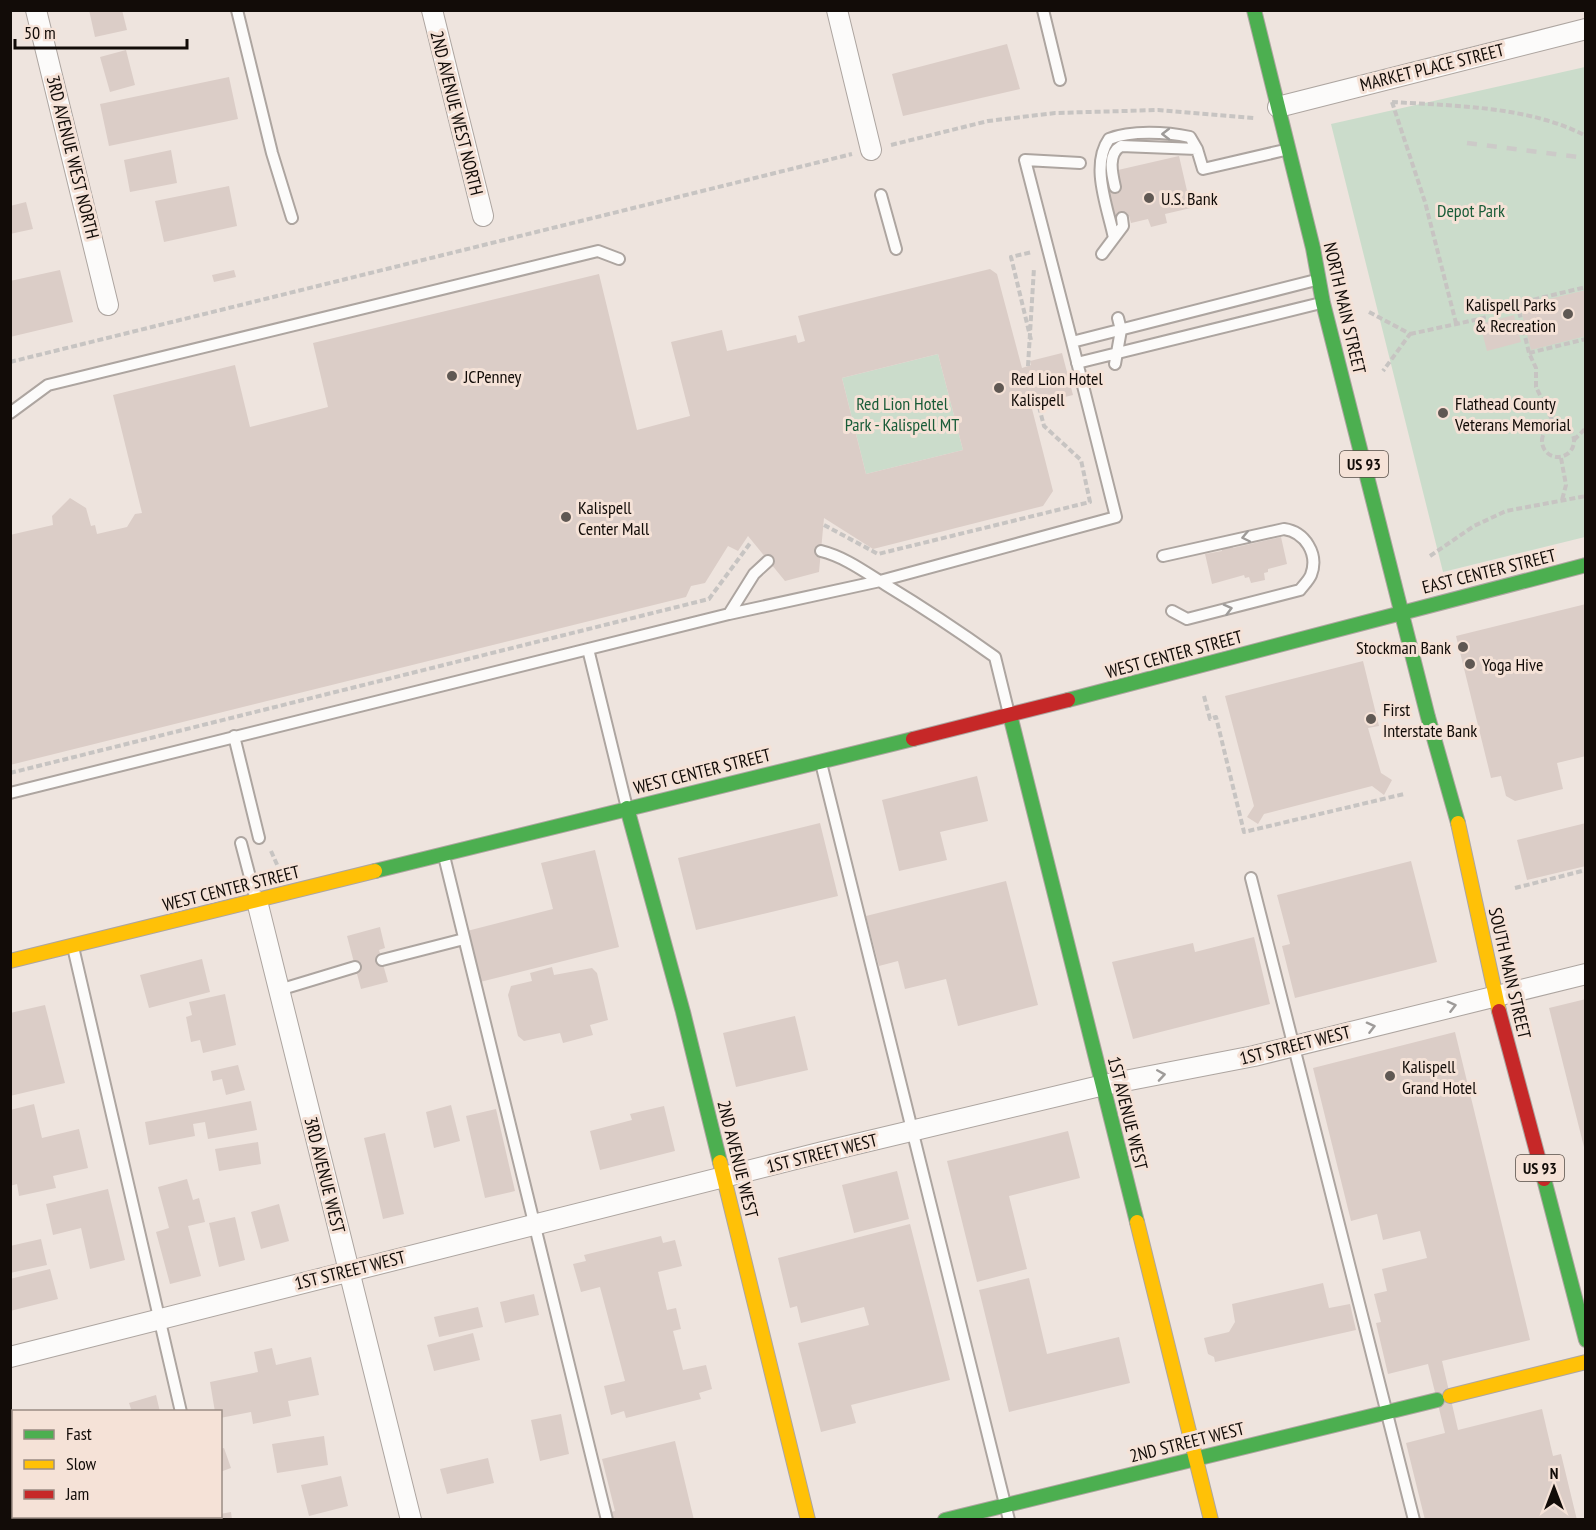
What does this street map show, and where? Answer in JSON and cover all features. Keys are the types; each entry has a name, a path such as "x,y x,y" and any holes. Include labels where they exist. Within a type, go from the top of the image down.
{"street":[{"name":"3RD AVENUE WEST NORTH","path":"36,10 108,305"},
{"name":"2ND AVENUE WEST NORTH","path":"432,10 483,216"},
{"path":"837,10 871,150"},
{"name":"NORTH MAIN STREET","path":"1254,10 1323,303 1402,612"},
{"name":"MARKET PLACE STREET","path":"1280,113 1586,29"},
{"name":"EAST CENTER STREET","path":"1402,612 1586,566"},
{"name":"WEST CENTER STREET","path":"10,961 1010,715 1402,612"},
{"name":"SOUTH MAIN STREET","path":"1402,612 1428,717 1460,826 1496,997 1586,1340"},
{"name":"1ST AVENUE WEST","path":"1010,715 1211,1520"},
{"name":"2ND AVENUE WEST","path":"627,808 680,1002 808,1520"},
{"name":"3RD AVENUE WEST","path":"256,901 411,1520"},
{"name":"1ST STREET WEST","path":"10,1357 534,1223 912,1131 1104,1085 1184,1071 1294,1046 1586,974"},
{"name":"2ND STREET WEST","path":"945,1520 1007,1513 1196,1459 1586,1362"}],"lane":[{"path":"237,10 272,153 292,218"},
{"path":"1043,10 1060,80"},
{"path":"1114,238 1101,178 1100,157 1109,139 1126,135 1177,134 1190,137 1197,149 1203,169 1288,150"},
{"path":"1114,187 1113,156 1116,149 1122,146 1197,149"},
{"path":"10,793 729,614 880,580 1116,517 1025,160 1080,163"},
{"path":"881,195 896,249"},
{"path":"1102,254 1123,226 1122,218"},
{"path":"10,413 48,385 598,251 619,259"},
{"path":"1072,342 1319,279"},
{"path":"1077,363 1117,359 1323,303"},
{"path":"1117,359 1121,330 1118,318"},
{"path":"1163,556 1284,529 1301,535 1309,544 1313,560 1311,576 1300,590 1188,619 1172,611"},
{"path":"820,550 838,556 880,580 995,657 1010,715"},
{"path":"729,614 754,574 768,561"},
{"path":"588,649 627,808"},
{"path":"234,736 259,838"},
{"path":"820,760 1007,1513"},
{"path":"241,843 256,901"},
{"path":"444,854 607,1520"},
{"path":"1251,878 1414,1520"},
{"path":"382,960 464,939"},
{"path":"73,946 158,1318 181,1410"},
{"path":"279,990 355,967"}],"path":[{"path":"1382,104 1392,102 1494,110 1566,126 1586,136"},
{"path":"1392,102 1425,202 1456,323"},
{"path":"10,362 988,121 1044,114 1115,110 1201,112 1235,118 1280,113"},
{"path":"1028,366 1031,340 1034,269 1032,252 1011,257 1031,340"},
{"path":"1383,371 1410,334 1484,318 1482,312 1586,287"},
{"path":"1517,303 1529,353 1536,368 1536,387 1555,426"},
{"path":"1369,312 1410,334"},
{"path":"1529,353 1586,339"},
{"path":"824,525 878,554 1090,502 1081,460 1044,426 1037,399"},
{"path":"1561,458 1547,454 1542,445 1546,431 1555,426 1566,427 1574,441"},
{"path":"1561,458 1571,451 1574,441 1586,428"},
{"path":"1561,458 1566,484 1562,500"},
{"path":"1430,556 1474,526 1506,511 1586,496"},
{"path":"10,773 709,599 751,542"},
{"path":"1204,696 1210,719 1216,717 1244,832 1404,794"},
{"path":"271,851 279,870"},
{"path":"1515,888 1586,870"}],"green space":[{"name":"Depot Park","path":"1585,67 1585,537 1443,572 1331,124"},
{"name":"Red Lion Hotel Park - Kalispell MT","path":"938,354 963,450 866,474 842,378"}],"building":[{"path":"89,10 122,10 127,30 95,37"},
{"path":"1007,44 1020,89 903,116 892,74"},
{"path":"126,50 135,85 110,92 100,57"},
{"path":"229,77 238,119 109,146 100,104"},
{"path":"171,150 177,183 130,192 124,160"},
{"name":"U.S. Bank","path":"1179,156 1191,208 1165,214 1167,223 1151,227 1148,219 1131,223 1129,216 1115,220 1108,188 1121,185 1118,170"},
{"path":"229,186 237,226 164,242 155,201"},
{"path":"26,202 33,229 10,234 10,206"},
{"name":"Kalispell Center Mall","path":"990,269 997,274 1022,368 1031,365 1030,361 1062,353 1073,395 1041,403 1040,398 1030,401 1053,491 1043,506 873,549 824,518 819,572 785,581 748,536 738,551 728,546 705,583 691,586 686,597 10,765 10,535 53,525 52,516 70,498 86,508 91,526 95,525 97,534 127,527 135,514 142,513 113,395 235,365 250,427 328,407 313,343 599,274 637,430 690,416 671,342 722,330 727,351 796,335 798,343 805,341 798,316","holes":["938,354 963,450 866,474 842,378"]},
{"path":"60,270 73,322 10,337 10,281"},
{"path":"234,270 236,277 214,282 212,275"},
{"path":"1586,290 1586,336 1531,350 1520,306"},
{"path":"1514,315 1521,342 1487,351 1480,324"},
{"path":"1281,537 1287,564 1268,569 1268,572 1264,573 1265,580 1251,583 1249,577 1245,578 1244,575 1212,584 1205,554 1222,551 1221,546 1233,544 1233,548"},
{"path":"1586,604 1586,756 1557,763 1563,789 1515,801 1506,796 1501,776 1491,778 1456,636"},
{"path":"1363,661 1379,726 1368,728 1381,773 1392,780 1384,795 1372,786 1264,814 1258,824 1247,817 1254,806 1225,696"},
{"path":"977,776 988,821 940,832 947,860 899,871 882,800"},
{"path":"820,823 838,896 696,930 678,858"},
{"path":"1586,823 1586,866 1527,880 1517,840"},
{"path":"595,850 619,947 480,982 467,931 553,909 541,863"},
{"path":"1411,861 1437,962 1295,998 1282,946 1290,944 1277,895"},
{"path":"1006,881 1038,1005 958,1026 946,979 905,989 898,961 879,966 866,916"},
{"path":"380,927 385,948 379,950 388,982 361,989 347,936"},
{"path":"1254,937 1270,1004 1133,1039 1112,962 1193,943 1195,952"},
{"path":"202,959 210,992 149,1008 140,975"},
{"path":"552,967 554,975 592,968 597,973 608,1020 590,1025 593,1035 563,1043 560,1033 524,1041 518,1036 508,995 511,986 532,981 530,973"},
{"path":"225,994 236,1045 203,1053 200,1040 191,1042 186,1017 192,1015 189,1002"},
{"path":"1586,999 1586,1151 1585,1151 1549,1008"},
{"path":"45,1005 65,1083 10,1096 10,1013"},
{"path":"795,1016 808,1070 736,1087 723,1033"},
{"path":"1455,1032 1530,1340 1442,1361 1458,1430 1542,1409 1553,1456 1561,1454 1577,1520 1425,1520 1406,1443 1445,1433 1428,1364 1388,1374 1376,1323 1381,1322 1374,1294 1387,1291 1382,1269 1427,1258 1420,1231 1383,1240 1377,1214 1351,1221 1313,1068"},
{"path":"238,1065 245,1090 226,1095 222,1079 213,1081 211,1071"},
{"path":"251,1101 257,1130 208,1139 205,1122 193,1124 195,1136 149,1145 145,1122"},
{"path":"34,1104 42,1138 79,1129 88,1168 53,1176 56,1188 19,1196 17,1184 10,1186 10,1110"},
{"path":"451,1105 460,1141 434,1148 426,1112"},
{"path":"664,1106 675,1151 600,1170 590,1131 632,1120 630,1114"},
{"path":"496,1109 515,1191 485,1198 466,1116"},
{"path":"1068,1131 1080,1178 1009,1196 1027,1269 977,1282 947,1161"},
{"path":"385,1133 404,1214 383,1219 364,1138"},
{"path":"258,1142 261,1164 219,1171 215,1149"},
{"path":"897,1171 909,1219 854,1233 842,1185"},
{"path":"187,1179 193,1200 199,1198 205,1222 188,1226 201,1276 170,1284 156,1232 169,1228 158,1187"},
{"path":"108,1189 125,1260 90,1269 81,1228 53,1235 46,1204"},
{"path":"279,1204 289,1241 261,1249 251,1212"},
{"path":"235,1217 245,1260 219,1267 209,1223"},
{"path":"910,1224 950,1380 851,1405 856,1423 821,1432 798,1343 869,1325 864,1307 801,1323 797,1306 790,1308 778,1258"},
{"path":"661,1236 663,1243 675,1240 682,1266 658,1272 667,1310 676,1308 681,1329 673,1331 683,1370 706,1365 712,1389 699,1393 701,1399 626,1418 624,1411 611,1415 604,1386 625,1381 600,1287 581,1292 573,1264 586,1261 584,1255"},
{"path":"41,1239 47,1265 10,1273 10,1246"},
{"path":"50,1269 58,1299 10,1311 10,1279"},
{"path":"1029,1278 1047,1354 1119,1337 1130,1383 1009,1412 979,1290"},
{"path":"1323,1283 1329,1308 1350,1304 1356,1330 1215,1362 1214,1357 1208,1354 1204,1338 1229,1332 1235,1322 1232,1304"},
{"path":"534,1294 539,1315 505,1323 500,1302"},
{"path":"478,1307 483,1327 439,1337 434,1317"},
{"path":"473,1333 480,1360 434,1371 427,1345"},
{"path":"272,1348 276,1365 311,1357 319,1395 288,1401 291,1416 253,1424 251,1412 222,1418 222,1410 215,1410 210,1382 258,1372 254,1352"},
{"path":"156,1395 160,1410 131,1410 129,1403"},
{"path":"561,1414 569,1454 540,1461 531,1420"},
{"path":"324,1436 328,1465 277,1473 272,1444"},
{"path":"675,1441 694,1520 613,1520 611,1512 615,1511 602,1459"},
{"path":"222,1448 224,1448 231,1468 222,1471"},
{"path":"488,1458 494,1483 447,1494 440,1469"},
{"path":"341,1476 348,1506 309,1516 301,1485"},
{"path":"231,1512 232,1520 218,1520 222,1518 222,1514"}],"railway":[{"path":"1467,143 1579,157"}],"traffic: fast":[{"path":"1254,10 1313,248 1323,303 1428,717 1458,823"},
{"path":"1068,700 1586,565"},
{"path":"1010,715 1137,1222"},
{"path":"375,871 913,739"},
{"path":"627,808 683,1012 720,1162"},
{"path":"1544,1179 1586,1340"},
{"path":"945,1520 1437,1400"}],"traffic: slow":[{"path":"1458,823 1499,1011"},
{"path":"10,961 375,871"},
{"path":"720,1162 808,1520"},
{"path":"1137,1222 1211,1520"},
{"path":"1450,1396 1586,1362"}],"traffic: jam":[{"path":"913,739 1068,700"},
{"path":"1499,1011 1544,1179"}],"place":[{"name":"U.S. Bank","path":"1149,198"},
{"name":"Kalispell Parks & Recreation","path":"1568,314"},
{"name":"JCPenney","path":"452,376"},
{"name":"Red Lion Hotel Kalispell","path":"999,388"},
{"name":"Flathead County Veterans Memorial","path":"1443,413"},
{"name":"Kalispell Center Mall","path":"566,517"},
{"name":"Stockman Bank","path":"1463,647"},
{"name":"Yoga Hive","path":"1470,664"},
{"name":"First Interstate Bank","path":"1371,719"},
{"name":"Kalispell Grand Hotel","path":"1390,1076"}]}
